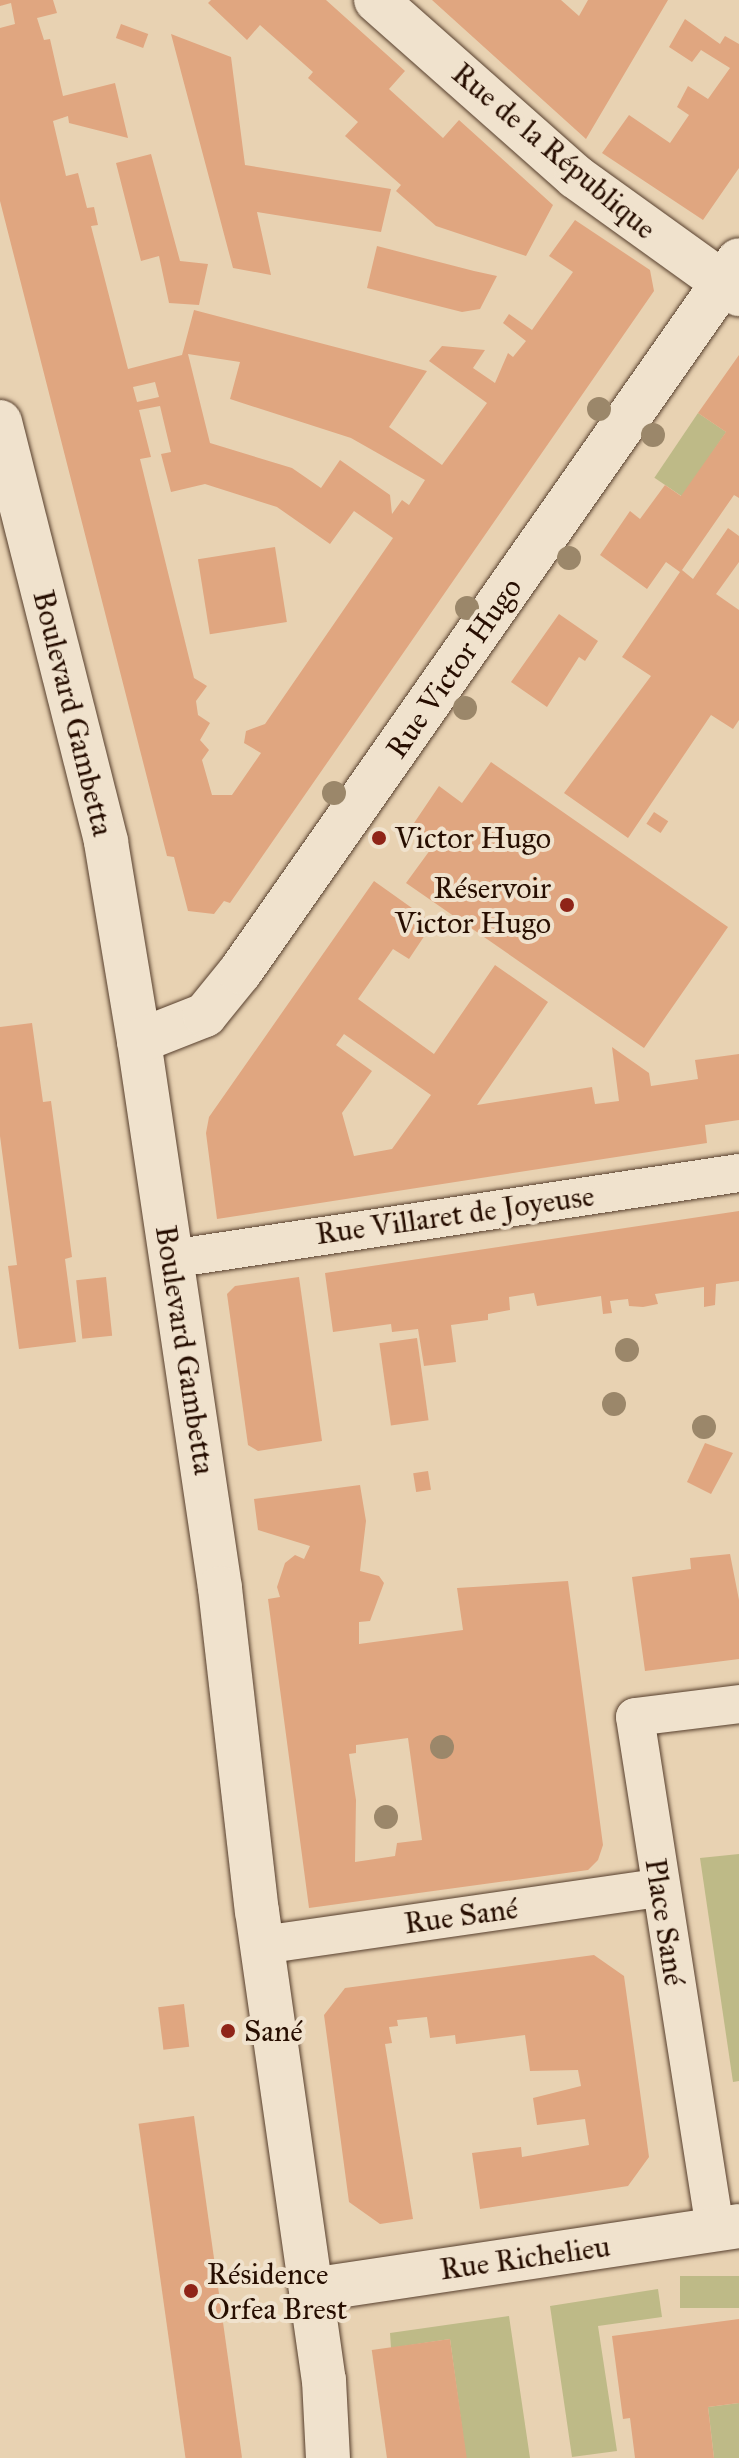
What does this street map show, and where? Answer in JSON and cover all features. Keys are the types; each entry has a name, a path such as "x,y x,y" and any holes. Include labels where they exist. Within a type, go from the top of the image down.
{"street":[{"name":"Rue de la République","path":"376,0 576,177 734,280"},
{"name":"Rue Victor Hugo","path":"139,1041 205,1015 240,972 734,280"},
{"name":"Boulevard Gambetta","path":"0,422 106,842 139,1041 220,1588 262,1945 311,2290 328,2458"},
{"name":"Rue Villaret de Joyeuse","path":"171,1259 739,1173"},
{"name":"Place Sané","path":"727,2227 659,1888 635,1717 739,1704"},
{"name":"Rue Sané","path":"262,1945 659,1888"},
{"name":"Rue Richelieu","path":"311,2290 727,2227"},
{"name":"Boulevard Gambetta","path":"300,2458 311,2290"}],"shaded area":[{"path":"698,413 726,432 683,497 654,478"},
{"path":"739,1854 739,2081 733,2082 700,1858"},
{"path":"680,2276 739,2276 739,2308 680,2308"},
{"path":"658,2289 662,2317 598,2326 617,2451 572,2457 550,2306"},
{"path":"509,2316 530,2458 466,2458 450,2339 391,2348 390,2333"},
{"path":"739,2403 739,2458 714,2458 708,2407"}],"building":[{"path":"0,0 53,0 57,13 37,18 44,40 50,39 63,96 115,83 128,138 69,123 68,116 53,121 66,176 78,173 87,208 94,207 98,225 91,226 128,369 182,355 194,310 427,371 389,427 442,465 487,403 429,361 442,346 485,350 473,368 495,383 508,353 513,357 526,341 503,323 509,314 532,330 573,272 549,256 575,220 650,270 654,291 230,903 224,901 214,914 188,911 174,857 167,856 0,201 0,28 15,24 11,3 0,6","holes":["188,354 240,362 230,399 351,438 425,480 409,505 402,500 392,514 390,495 340,460 321,488 292,468 210,443","155,382 159,397 137,402 133,387","160,406 171,452 161,454 171,492 205,484 277,507 330,544 354,511 393,538 265,724 246,731 244,743 261,753 232,795 212,795 202,760 209,750 200,740 210,723 198,715 196,701 207,686 194,678 140,459 151,457 139,410"]},
{"path":"211,0 326,0 405,71 389,89 443,138 459,120 553,205 526,256 436,226 396,191 401,185 345,136 358,122 308,78 313,72 260,25 247,40 208,3"},
{"path":"432,0 561,0 579,16 588,0 668,0 586,139"},
{"path":"685,19 720,44 725,36 739,44 739,168 703,220 602,153 629,115 670,143 689,115 677,107 688,86 708,99 730,68 701,50 692,62 669,47"},
{"path":"121,24 148,34 143,48 116,38"},
{"path":"171,34 231,57 245,165 391,189 381,232 257,212 271,275 233,268"},
{"path":"151,154 180,261 208,264 199,305 169,303 159,256 141,261 116,163"},
{"path":"377,246 497,276 480,309 462,312 367,288"},
{"path":"739,355 739,498 734,495 682,570 693,579 728,528 739,536 739,562 716,594 739,610 739,720 733,729 711,715 628,838 564,793 651,676 622,657 680,572 666,562 647,589 600,555 630,511 640,519 665,485 681,496 726,432 698,413"},
{"path":"275,547 287,622 210,634 198,559"},
{"path":"559,614 598,641 585,661 579,657 547,707 511,682"},
{"name":"Réservoir Victor Hugo","path":"491,762 728,927 644,1048 406,883 433,846 410,829 439,786 462,803"},
{"path":"654,812 668,821 661,833 646,824"},
{"path":"374,881 433,923 409,959 393,949 358,999 434,1054 495,965 548,1002 477,1105 592,1087 595,1104 619,1101 612,1047 649,1073 651,1086 698,1079 695,1060 739,1054 739,1120 705,1125 707,1143 217,1219 206,1133 209,1117","holes":["344,1034 431,1095 392,1149 354,1156 342,1113 372,1071 336,1045"]},
{"path":"32,1023 43,1102 51,1101 72,1257 65,1259 76,1342 19,1349 8,1266 17,1265 0,1136 0,1027"},
{"path":"739,1211 739,1281 716,1284 715,1305 704,1307 704,1287 655,1294 658,1304 643,1307 629,1306 628,1299 610,1301 612,1313 603,1314 601,1296 537,1306 534,1293 509,1297 510,1310 488,1314 488,1320 451,1325 456,1362 424,1366 418,1329 392,1332 391,1324 333,1332 325,1273"},
{"path":"106,1277 112,1336 82,1339 76,1280"},
{"path":"299,1277 322,1441 258,1451 248,1445 227,1294 235,1286"},
{"path":"417,1338 429,1420 391,1425 379,1343"},
{"path":"705,1443 733,1453 711,1494 687,1482"},
{"path":"428,1471 431,1490 416,1492 413,1473"},
{"path":"360,1485 366,1521 360,1571 379,1576 384,1583 370,1621 359,1622 359,1644 463,1630 457,1588 568,1581 603,1845 598,1860 588,1870 309,1908 268,1599 280,1597 277,1587 285,1563 295,1555 304,1559 310,1546 258,1530 254,1499","holes":["408,1738 422,1840 397,1843 395,1856 355,1862 356,1800 349,1754 356,1753 356,1745"]},
{"path":"730,1554 739,1600 739,1659 645,1671 632,1577 691,1569 690,1558"},
{"path":"594,1955 624,1976 649,2157 628,2186 480,2209 472,2153 521,2147 522,2157 589,2145 585,2119 537,2125 533,2098 581,2086 578,2070 530,2071 525,2035 456,2044 455,2035 430,2038 427,2017 397,2020 398,2026 389,2027 392,2043 385,2044 413,2219 380,2224 349,2202 324,2015 345,1988"},
{"path":"184,2004 189,2047 163,2050 158,2007"},
{"name":"Résidence Orfea Brest","path":"194,2116 242,2458 186,2458 139,2124"},
{"path":"739,2319 739,2403 708,2407 714,2458 635,2458 630,2418 623,2419 612,2336"},
{"path":"450,2339 467,2458 387,2458 372,2350"}],"place":[{"name":"Victor Hugo","path":"379,838"},
{"name":"Réservoir Victor Hugo","path":"567,905"},
{"name":"Sané","path":"228,2031"},
{"name":"Résidence Orfea Brest","path":"191,2291"}]}
